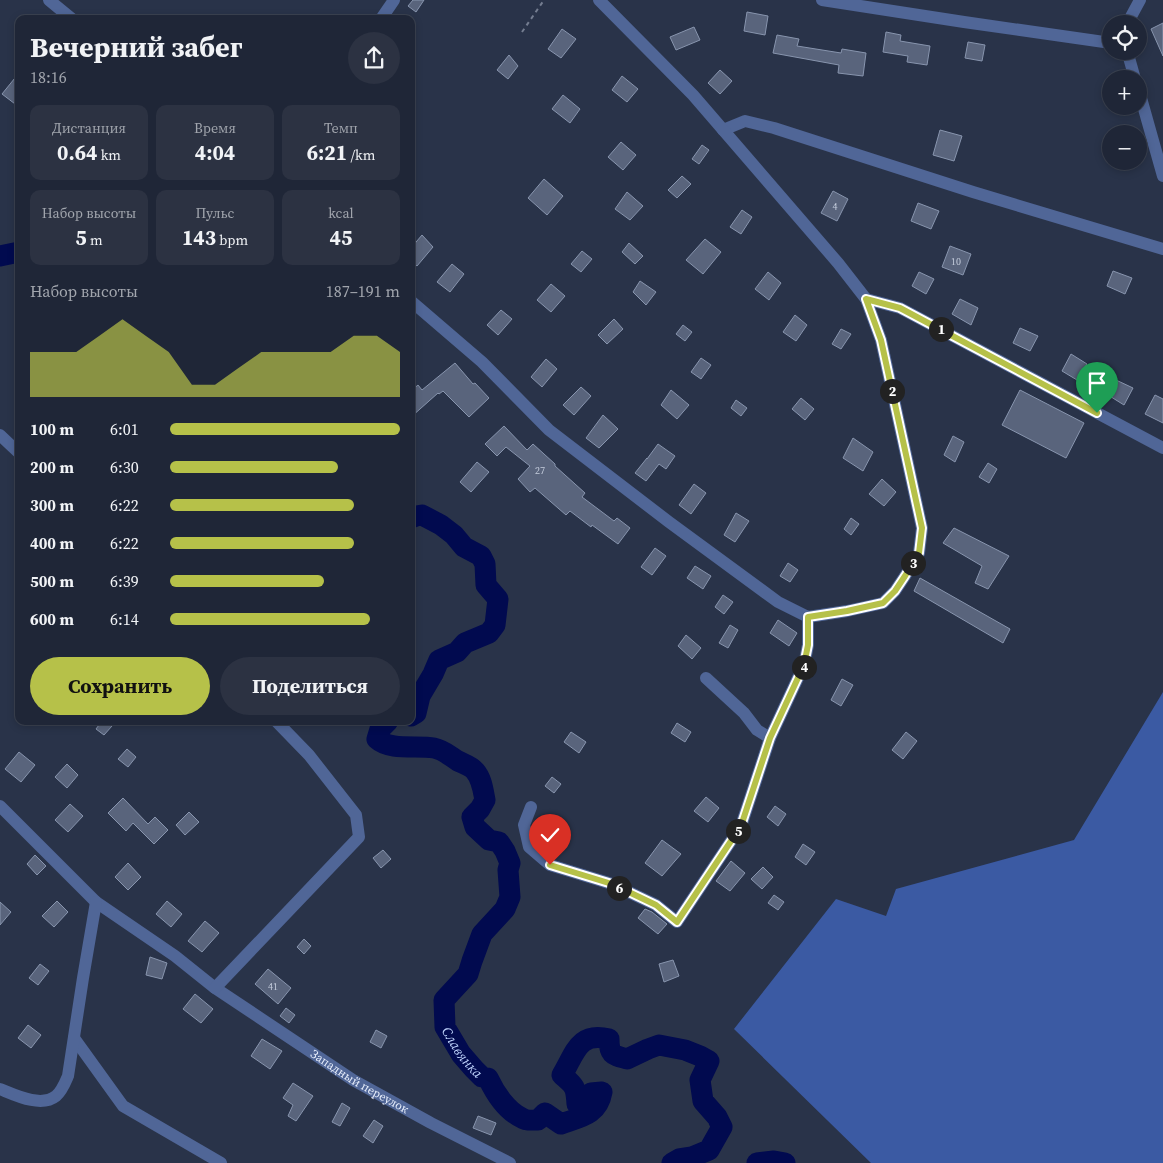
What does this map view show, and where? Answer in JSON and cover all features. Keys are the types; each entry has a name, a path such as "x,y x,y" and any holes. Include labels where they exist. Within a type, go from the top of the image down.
{"street":[{"path":"49,0 67,15"},
{"path":"384,15 394,0"},
{"path":"415,304 482,362 549,430 778,602 808,617 847,611 883,603 895,591 905,576 919,553 922,528 881,340 866,299 838,263 693,94 601,0"},
{"path":"822,0 1102,41"},
{"path":"1132,15 1140,0"},
{"path":"1146,115 1163,176"},
{"path":"723,130 744,122 774,128 973,192 1163,249"},
{"path":"866,299 900,308 1163,448"},
{"path":"0,435 15,449"},
{"path":"531,807 524,825 529,847 550,865 612,884 656,905 677,922 741,826 770,738 804,665 808,645 808,617"},
{"path":"706,678 744,712 757,730 770,738"},
{"path":"215,988 359,838 356,815 309,755 280,725"},
{"name":"Западный переулок","path":"0,806 96,902 175,956 215,988 353,1080 431,1124 510,1163"},
{"path":"0,1089 32,1101 48,1100 56,1096 64,1087 68,1076 96,902"},
{"path":"74,1038 123,1106 221,1163"}],"path":[{"path":"522,32 544,0"}],"shaded area":[{"path":"1163,692 1163,1163 871,1163 734,1029 836,899 886,916 896,889 1074,840"}],"building":[{"path":"413,0 424,0 416,12 408,6"},
{"path":"747,12 768,16 765,35 744,31"},
{"path":"1163,23 1163,56 1151,29"},
{"path":"694,27 700,40 676,50 670,37"},
{"path":"562,29 576,39 561,58 548,49"},
{"path":"886,32 901,35 900,41 930,46 927,65 907,62 908,56 883,52"},
{"path":"777,35 799,39 797,46 841,53 842,49 866,53 863,76 838,73 839,65 773,53"},
{"path":"968,42 985,45 982,61 965,58"},
{"path":"509,55 518,66 508,79 497,70"},
{"path":"720,70 732,81 720,94 708,83"},
{"path":"622,76 638,89 627,102 612,90"},
{"path":"15,78 15,104 2,94"},
{"path":"563,95 580,109 570,123 552,109"},
{"path":"940,130 962,136 954,161 933,155"},
{"path":"621,142 636,155 623,170 608,157"},
{"path":"702,145 709,150 699,164 692,159"},
{"path":"682,176 691,184 677,198 668,190"},
{"path":"544,179 563,196 547,215 528,198"},
{"path":"833,191 848,199 837,221 821,213"},
{"path":"627,192 643,206 630,220 615,209"},
{"path":"918,203 939,211 931,229 911,221"},
{"path":"742,210 752,217 741,234 730,227"},
{"path":"422,235 433,247 417,266 415,264 415,243"},
{"path":"705,239 721,252 703,274 686,260"},
{"path":"629,243 643,256 635,264 622,252"},
{"path":"950,246 971,254 963,275 942,267"},
{"path":"582,251 592,259 581,272 571,264"},
{"path":"452,264 464,274 450,292 437,282"},
{"path":"1113,271 1132,278 1125,294 1107,286"},
{"path":"768,272 781,283 769,300 755,289"},
{"path":"919,272 934,279 926,294 912,286"},
{"path":"640,281 656,292 646,305 633,292"},
{"path":"551,284 565,296 551,312 537,300"},
{"path":"960,299 978,308 971,325 952,314"},
{"path":"501,310 512,319 498,335 487,325"},
{"path":"795,315 807,325 796,341 783,332"},
{"path":"614,319 623,329 607,344 598,335"},
{"path":"683,325 692,332 685,341 676,334"},
{"path":"1020,328 1038,336 1030,351 1013,343"},
{"path":"841,329 851,334 841,349 832,344"},
{"path":"1071,354 1087,364 1077,380 1062,371"},
{"path":"701,358 711,365 701,379 691,372"},
{"path":"546,359 557,369 542,387 531,377"},
{"path":"455,363 473,384 475,383 489,398 469,417 443,391 438,393 415,413 415,388 418,385 422,390"},
{"path":"1116,380 1133,388 1124,405 1108,395"},
{"path":"581,387 591,396 574,415 563,405"},
{"path":"671,390 689,405 677,419 661,405"},
{"path":"1020,390 1084,423 1066,458 1002,425"},
{"path":"1155,395 1163,399 1163,423 1145,414"},
{"path":"801,398 814,409 805,420 792,409"},
{"path":"736,400 747,408 741,416 731,408"},
{"path":"603,415 618,429 599,448 586,438"},
{"path":"504,426 527,450 533,444 555,464 585,493 582,497 614,521 617,518 630,528 618,544 570,511 566,515 535,488 530,492 518,479 530,466 506,447 497,456 485,444"},
{"path":"953,436 964,442 955,462 944,455"},
{"path":"853,438 873,452 863,471 843,458"},
{"path":"658,444 675,456 666,469 659,464 646,481 635,473"},
{"path":"477,462 489,472 471,492 460,482"},
{"path":"988,463 997,469 989,483 979,477"},
{"path":"882,479 896,492 884,506 869,494"},
{"path":"694,484 706,493 691,514 679,505"},
{"path":"736,513 749,521 735,542 724,535"},
{"path":"851,518 859,524 851,535 844,529"},
{"path":"954,528 1009,556 988,589 975,583 982,566 943,543"},
{"path":"655,548 666,556 652,575 641,567"},
{"path":"788,563 798,570 790,582 780,576"},
{"path":"695,566 711,576 703,589 687,578"},
{"path":"920,578 1010,629 1003,643 914,591"},
{"path":"723,595 733,602 724,614 715,607"},
{"path":"778,620 797,633 789,646 770,633"},
{"path":"730,625 738,630 728,648 719,643"},
{"path":"686,635 701,648 692,659 678,646"},
{"path":"842,679 853,685 841,706 831,700"},
{"path":"677,723 691,732 685,742 671,733"},
{"path":"99,725 112,726 104,735 96,729"},
{"path":"571,732 586,742 579,753 564,742"},
{"path":"906,732 917,741 903,759 892,750"},
{"path":"127,749 136,757 128,767 118,759"},
{"path":"19,752 35,765 21,782 5,769"},
{"path":"67,764 78,775 67,788 55,777"},
{"path":"552,777 561,784 554,793 545,786"},
{"path":"706,797 719,808 708,822 694,811"},
{"path":"123,798 148,824 155,817 168,830 154,844 133,823 126,831 108,813"},
{"path":"70,804 83,816 68,832 55,820"},
{"path":"775,806 786,814 778,826 767,817"},
{"path":"189,812 199,822 185,835 176,825"},
{"path":"662,840 681,854 662,876 645,863"},
{"path":"803,844 815,852 806,865 795,857"},
{"path":"383,850 391,859 381,868 373,858"},
{"path":"35,855 46,866 37,875 27,864"},
{"path":"731,861 745,873 730,891 716,881"},
{"path":"128,863 141,877 128,890 115,877"},
{"path":"763,867 773,877 762,889 751,879"},
{"path":"774,895 784,902 778,910 768,903"},
{"path":"57,901 68,912 54,927 42,916"},
{"path":"167,901 182,914 171,927 156,914"},
{"path":"0,902 11,912 0,925"},
{"path":"645,909 667,924 658,934 638,918"},
{"path":"205,921 219,933 202,952 188,941"},
{"path":"304,939 311,946 304,954 297,947"},
{"path":"150,957 167,963 162,979 146,975"},
{"path":"673,960 679,976 664,982 659,964"},
{"path":"40,964 49,971 38,985 29,978"},
{"path":"268,969 291,988 278,1004 255,984"},
{"path":"195,994 213,1009 201,1023 183,1009"},
{"path":"286,1008 295,1015 289,1023 280,1016"},
{"path":"28,1025 41,1035 31,1048 18,1038"},
{"path":"376,1030 387,1036 381,1048 370,1042"},
{"path":"262,1039 282,1051 270,1069 251,1056"},
{"path":"293,1083 313,1096 296,1121 288,1116 293,1105 283,1098"},
{"path":"342,1103 350,1108 340,1126 332,1122"},
{"path":"478,1116 496,1123 491,1135 473,1128"},
{"path":"374,1120 383,1126 373,1143 363,1136"}],"waterway":[{"name":"Славянка","path":"0,256 15,253"},
{"name":"Славянка","path":"415,516 422,515 441,525 454,535 464,547 481,556 485,564 486,585 498,599 495,625 489,633 465,643 457,652 439,660 420,696 415,714"},
{"name":"Славянка","path":"384,725 380,729 377,739 383,743 438,749 475,771 481,781 485,800 472,817 475,827 489,840 499,842 510,863 508,870 510,897 505,909 482,934 468,974 444,1000 445,1027 461,1054 482,1077 488,1078 494,1090 511,1111 525,1120 538,1120 545,1113 561,1124 587,1114 597,1106 600,1100 602,1092 591,1093 577,1104 574,1087 562,1075 574,1052 584,1041 590,1038 609,1039 613,1054 627,1059 659,1045 685,1050 700,1056 709,1061 700,1080 703,1101 717,1117 722,1127 709,1150 672,1163"},
{"name":"Славянка","path":"757,1163 774,1161 785,1163"}],"route":[{"path":"550,865 612,884 656,905 677,922 741,826 770,738 804,665 808,645 808,617 883,603 895,591 919,553 922,528 881,340 866,299 900,308 1097,413"}]}
